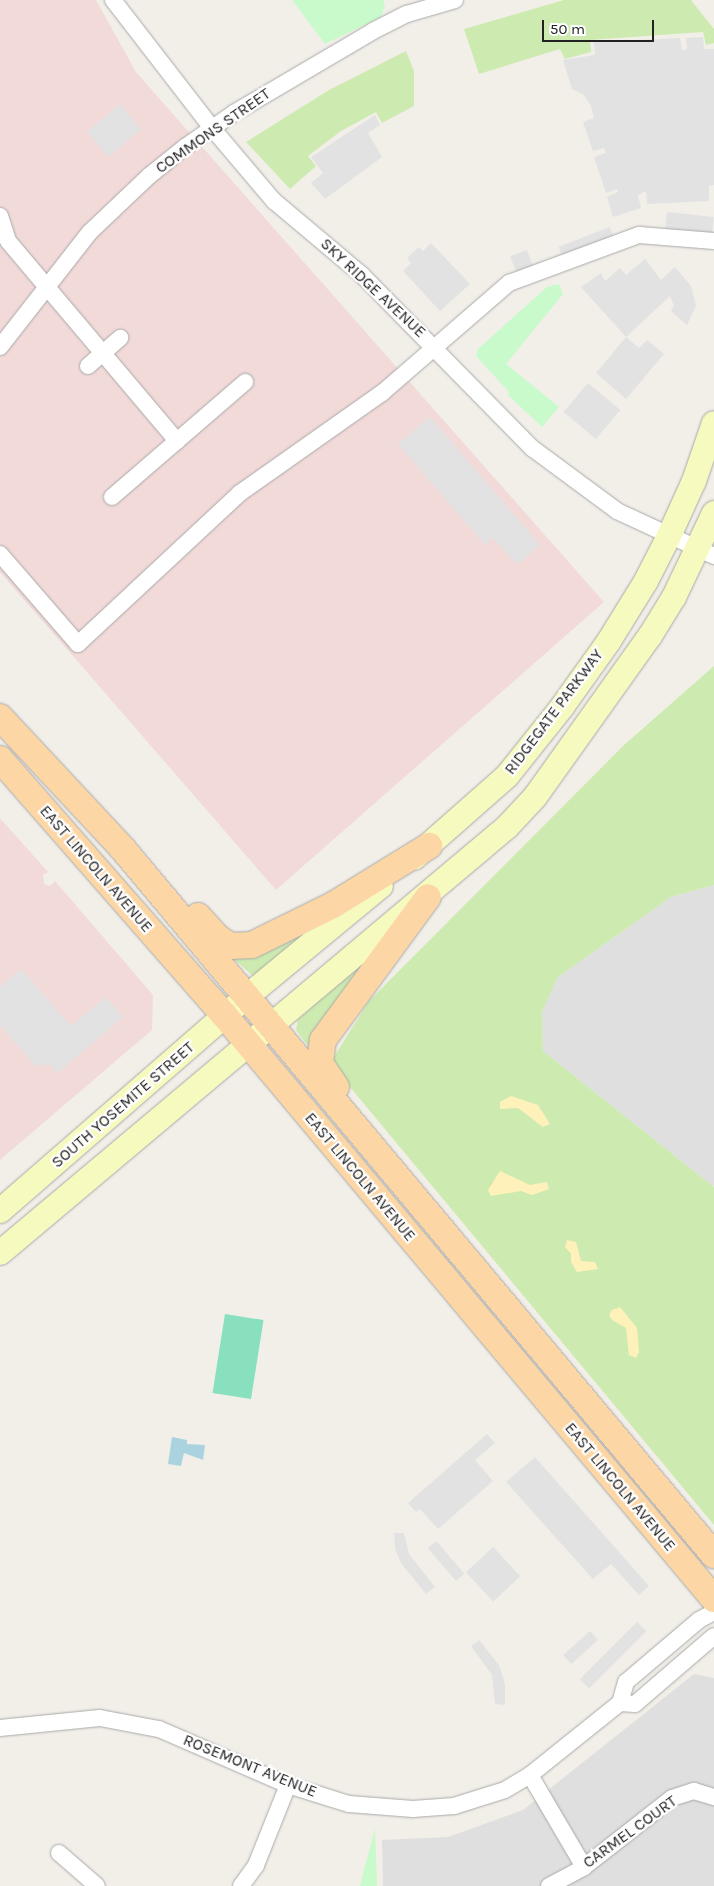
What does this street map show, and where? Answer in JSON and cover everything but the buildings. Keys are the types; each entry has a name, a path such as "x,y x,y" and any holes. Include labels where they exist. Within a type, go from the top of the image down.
{"main road":[{"name":"RIDGEGATE PARKWAY","path":"245,998 429,846 507,776 562,707 642,589 694,481 714,423"},
{"name":"RIDGEGATE PARKWAY","path":"248,1044 428,897 507,828 535,797 650,636 706,553 714,513"},
{"name":"EAST LINCOLN AVENUE","path":"0,717 123,849 245,998 714,1555"},
{"name":"EAST LINCOLN AVENUE","path":"0,759 225,1016 714,1599"},
{"path":"123,849 145,854 218,938 240,948 333,906 429,846"},
{"path":"428,897 323,1040 319,1058 327,1076 446,1218 459,1252"},
{"name":"SOUTH YOSEMITE STREET","path":"0,1211 245,998"},
{"name":"SOUTH YOSEMITE STREET","path":"0,1253 248,1044"}],"street":[{"name":"SKY RIDGE AVENUE","path":"113,0 212,128 274,201 362,275 436,348 532,448 617,511 706,553"},
{"name":"COMMONS STREET","path":"0,347 90,232 148,176 212,128 405,7 454,0"},
{"path":"0,216 8,241 177,442"},
{"path":"0,554 78,644 240,493 382,394 509,284 639,235 714,241"},
{"path":"88,366 120,338"},
{"path":"112,496 245,382"},
{"path":"620,1703 626,1682 699,1620 714,1612"},
{"name":"ROSEMONT AVENUE","path":"0,1728 100,1718 159,1729 288,1785 349,1804 432,1809 479,1801 505,1790 530,1774 620,1703 635,1704 714,1636"},
{"path":"530,1774 584,1867"},
{"path":"241,1886 256,1865 288,1785"},
{"name":"CARMEL COURT","path":"548,1886 584,1867 672,1798 694,1791 714,1798"},
{"path":"58,1853 97,1886"}],"shaded area":[{"path":"0,0 96,0 136,72 604,602 276,890 0,572"},
{"path":"703,37 704,49 714,49 714,185 709,186 709,201 647,204 646,192 643,192 638,196 641,208 613,217 607,197 618,192 617,189 606,193 594,157 606,153 604,148 593,151 583,122 594,118 591,106 584,95 572,89 563,60 595,55 594,42 680,38 682,50 687,49 686,38"},
{"path":"120,104 141,129 108,157 87,132"},
{"path":"375,115 380,125 368,133 382,157 325,199 311,183 323,173 311,157"},
{"path":"667,212 714,217 711,241 664,236"},
{"path":"610,227 616,243 565,263 559,247"},
{"path":"431,243 470,284 440,311 403,271 411,263 407,258 419,247 423,251"},
{"path":"527,250 536,273 519,280 510,256"},
{"path":"645,259 661,280 675,267 691,286 696,306 687,325 671,311 674,306 670,296 626,337 581,287 601,273 605,281 620,268 626,275"},
{"path":"626,337 639,348 647,340 664,354 626,399 596,373"},
{"path":"588,383 620,410 596,439 564,412"},
{"path":"430,417 540,545 517,565 493,538 485,545 398,444"},
{"path":"0,818 48,872 43,875 44,884 50,886 55,881 153,995 152,1030 0,1160"},
{"path":"714,885 714,1187 543,1051 542,1011 558,977 671,897"},
{"path":"21,969 71,1026 106,997 123,1017 58,1073 49,1064 35,1066 0,1025 0,987"},
{"path":"487,1434 495,1443 475,1460 493,1481 438,1529 420,1509 416,1512 408,1503"},
{"path":"535,1457 649,1586 639,1595 611,1564 593,1579 506,1482"},
{"path":"394,1533 404,1533 409,1554 435,1587 426,1594 401,1563 395,1548"},
{"path":"436,1541 464,1573 456,1581 428,1548"},
{"path":"493,1547 520,1576 493,1601 466,1572"},
{"path":"637,1622 646,1631 589,1688 580,1679"},
{"path":"590,1631 598,1640 571,1664 563,1655"},
{"path":"479,1640 499,1665 505,1684 505,1705 495,1704 492,1675 471,1646"},
{"path":"694,1674 714,1678 714,1886 383,1886 382,1840 448,1837 523,1810"}],"green space":[{"path":"292,0 383,0 385,6 381,17 325,44"},
{"path":"564,0 691,0 714,29 714,43 706,45 703,32 590,40 591,52 565,59 560,49 479,74 464,29"},
{"path":"406,51 414,71 414,106 382,123 376,112 341,131 308,156 316,166 290,189 246,142 329,90"},
{"path":"559,284 563,294 506,364 559,407 542,427 508,395 509,392 476,356 478,349 547,287"},
{"path":"714,666 714,885 671,897 558,977 542,1012 543,1051 714,1187 714,1525 330,1063 369,1001 624,745"},
{"path":"327,921 255,978 234,959 236,955"},
{"path":"364,963 310,1049 296,1030 298,1019"},
{"path":"225,1314 264,1320 251,1399 212,1393"},
{"path":"375,1828 377,1886 360,1886"}],"sand":[{"path":"511,1096 538,1105 550,1124 543,1127 518,1108 500,1109 500,1102"},
{"path":"500,1171 530,1185 547,1182 549,1189 532,1195 521,1191 491,1196 488,1190"},
{"path":"567,1240 576,1242 581,1261 595,1262 598,1269 577,1272 571,1262 571,1254 565,1247"},
{"path":"620,1307 637,1328 639,1352 636,1358 629,1355 626,1328 612,1320 609,1315 612,1310"}],"water":[{"path":"172,1437 187,1440 187,1444 205,1445 203,1460 184,1453 181,1466 168,1464"}]}
